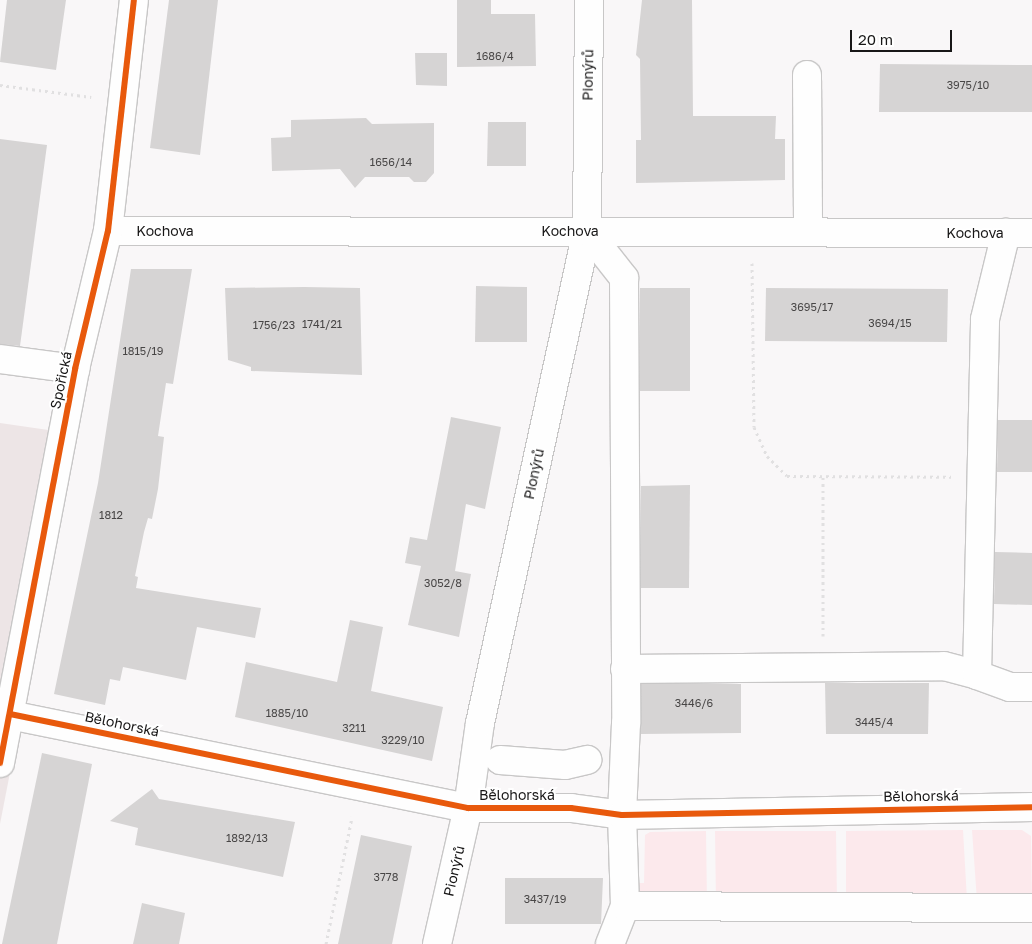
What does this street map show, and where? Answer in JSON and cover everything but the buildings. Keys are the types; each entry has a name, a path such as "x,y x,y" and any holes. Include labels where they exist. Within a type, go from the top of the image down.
{"street":[{"name":"Spořická","path":"0,762 5,714 75,369 108,231 120,101 134,0"},
{"name":"Pionýrů","path":"437,944 468,808 480,723 587,231 589,0"},
{"path":"807,75 808,232"},
{"name":"Kochova","path":"108,231 1019,233"},
{"path":"587,231 624,278 625,669 622,815 625,906 610,944"},
{"path":"977,675 985,319 1019,233"},
{"path":"0,359 75,369"},
{"path":"625,669 944,666 1010,687 1032,687"},
{"name":"Bělohorská","path":"5,714 468,808 564,808 622,815 1032,807"},
{"path":"500,760 576,763 564,808"},
{"path":"625,906 1032,908"}],"path":[{"path":"0,85 120,101"},
{"path":"750,232 754,427 767,456 787,476 981,477"},
{"path":"823,476 823,668"},
{"path":"326,944 358,787"}],"shaded area":[{"path":"0,423 76,434 0,824"},
{"path":"963,830 967,900 846,902 846,831"},
{"path":"972,830 1022,830 1031,836 1032,900 977,901"},
{"path":"706,831 707,903 646,902 630,883 644,883 645,835 650,832"},
{"path":"715,831 836,831 837,902 716,903"}],"cycle path":[{"path":"0,763 75,369 108,231 134,0"},
{"path":"10,714 468,808 571,808 622,815 1032,807"}]}
